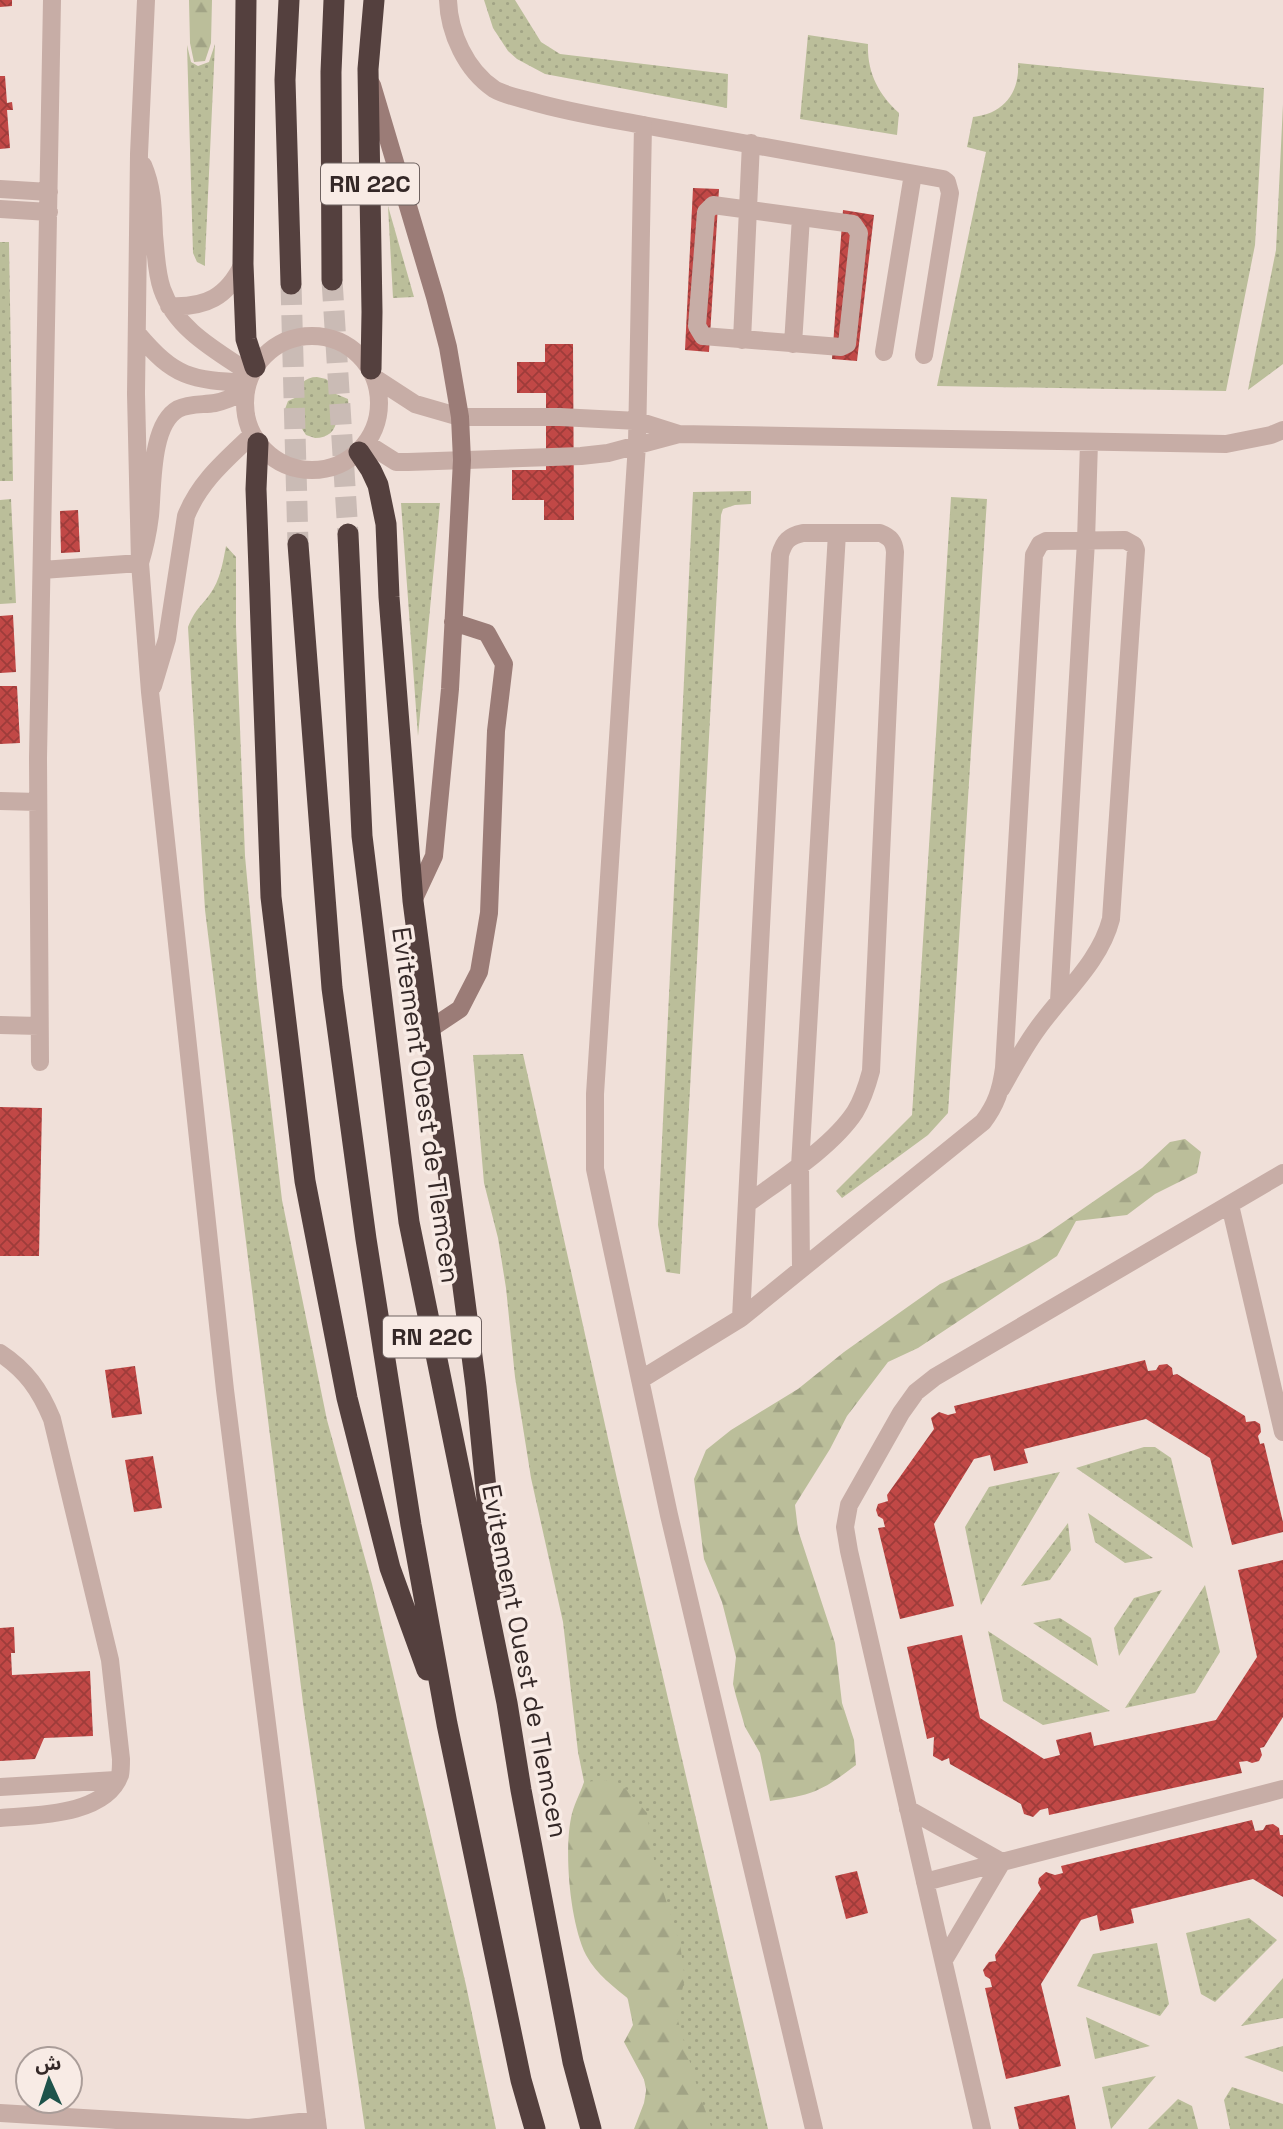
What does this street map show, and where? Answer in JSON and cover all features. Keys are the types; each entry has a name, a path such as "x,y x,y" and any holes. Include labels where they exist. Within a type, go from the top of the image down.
{"highway":[{"path":"246,0 243,264 250,379"},
{"name":"RN 22C","path":"289,0 285,79 291,284"},
{"name":"RN 22C","path":"332,280 331,72 334,0"},
{"name":"RN 22C","path":"373,374 368,69 374,0"},
{"name":"RN 22C","path":"255,439 271,897 305,1181 347,1398 390,1568 447,1724"},
{"path":"363,448 378,485 386,524 389,597 413,901"},
{"name":"Evitement Ouest de Tlemcen","path":"348,534 362,836 408,1222 507,1703 573,2062 592,2129"},
{"name":"RN 22C","path":"298,544 332,988 368,1253 411,1525 447,1724 521,2080 535,2129"},
{"name":"RN 22C","path":"413,901 476,1387 507,1703"}],"main road":[{"path":"368,69 435,297 448,347 460,417 461,460 450,690 434,856 413,901"},
{"path":"429,1029 460,1009 479,971 489,913 496,731 504,664 487,633 453,622"}],"street":[{"path":"40,1062 38,802 52,0"},
{"path":"0,2113 249,2128 318,2125 225,1390 150,692 140,563 136,333 139,154 146,0"},
{"path":"448,0 451,22 464,57 479,76 496,90 575,113 943,179 950,187 924,355"},
{"path":"643,125 637,444 595,1119 595,1169 669,1515 814,2129"},
{"path":"743,340 751,143"},
{"path":"139,154 151,188 157,268 169,306 198,338 250,379"},
{"path":"884,352 913,174"},
{"path":"0,189 49,192"},
{"path":"713,205 801,217 853,224 859,233 847,344 841,347 708,338 699,331 697,326 707,209 713,205"},
{"path":"0,209 49,212"},
{"path":"793,344 801,217"},
{"path":"169,306 199,305 214,299 231,284 243,264"},
{"path":"136,333 156,356 185,375 205,381 250,379"},
{"path":"373,374 380,401 377,423 363,448 340,464 318,470 284,464 255,439 244,406 250,379 262,358 280,344 302,336 325,337 346,345 356,351 373,374 415,404 460,417 560,417 638,421 679,434"},
{"path":"140,563 147,539 155,457 166,421 175,411 186,405 225,401 250,379"},
{"path":"363,448 396,462 581,456 608,453 679,434 1226,444 1271,436 1283,430"},
{"path":"150,692 167,639 186,516 206,480 255,439"},
{"path":"1059,1001 1086,541 1089,442"},
{"path":"741,1318 780,555 783,545 791,536 803,533 880,533 894,543 895,552 871,1072 865,1093 849,1120 800,1166 747,1204"},
{"path":"801,1269 800,1166 837,533"},
{"path":"640,1380 741,1318 983,1122 993,1109 1001,1089 1037,1028 1102,945 1111,919 1136,550 1134,545 1125,540 1046,541 1040,544 1034,555 1001,1089"},
{"path":"42,570 140,563"},
{"path":"0,801 38,802"},
{"path":"0,1026 40,1026"},
{"path":"982,2129 849,1551 845,1527 849,1504 901,1413 916,1392 934,1377 1283,1172"},
{"path":"1230,1205 1283,1432"},
{"path":"0,1353 27,1374 52,1419 110,1660 121,1759 120,1775 111,1789 96,1801 63,1812 0,1818"},
{"path":"0,1787 117,1780"},
{"path":"926,1882 1283,1789"},
{"path":"908,1809 1002,1862"},
{"path":"944,1960 1002,1862"}],"green space":[{"path":"189,0 212,0 211,43 205,61 194,62 190,43"},
{"path":"484,0 515,0 541,42 560,54 728,74 727,108 545,74 508,51 493,28"},
{"path":"808,35 868,44 869,64 875,82 899,113 897,135 800,119"},
{"path":"215,44 205,266 197,262 193,253 187,45 191,62 198,66 209,62"},
{"path":"1018,63 1264,88 1255,245 1226,391 937,386 986,152 967,147 973,117 993,112 1007,100 1016,84"},
{"path":"1283,104 1283,364 1248,390 1276,250"},
{"path":"388,206 414,297 393,298"},
{"path":"0,242 9,242 13,481 0,481"},
{"path":"317,377 326,379 333,385 336,394 348,399 349,410 337,418 330,433 315,438 306,435 297,421 287,416 285,409 288,401 297,397 302,382"},
{"path":"751,491 751,504 723,509 721,515 680,1274 666,1272 658,1225 693,492"},
{"path":"951,497 987,499 948,1113 928,1135 842,1198 836,1191 912,1115"},
{"path":"11,499 16,603 0,604 0,500"},
{"path":"401,503 440,503 418,736"},
{"path":"226,546 236,557 245,856 282,1200 327,1420 372,1584 466,1985 496,2129 365,2129 303,1703 205,910 188,627 216,583"},
{"path":"523,1054 617,1479 768,2129 654,2129 578,1752 563,1622 531,1478 515,1377 506,1288 498,1238 484,1183 473,1055"},
{"path":"1185,1139 1201,1152 1197,1173 1155,1194 1127,1215 1076,1221 1057,1256 918,1348 888,1362 847,1416 795,1505 798,1530 835,1643 842,1703 854,1740 856,1765 816,1790 797,1797 770,1801 760,1753 745,1727 733,1684 736,1657 722,1602 704,1559 694,1479 706,1450 731,1430 798,1389 844,1352 940,1284 1039,1239 1142,1168 1170,1142"},
{"path":"1144,1447 1155,1447 1171,1458 1193,1548 1076,1468"},
{"path":"1060,1472 981,1605 965,1527 989,1487"},
{"path":"1088,1513 1153,1558 1125,1563 1095,1542"},
{"path":"1068,1523 1071,1550 1050,1580 1021,1586"},
{"path":"1205,1585 1220,1652 1195,1693 1125,1708"},
{"path":"1162,1590 1119,1656 1114,1628 1134,1598"},
{"path":"1060,1618 1091,1638 1098,1666 1033,1623"},
{"path":"988,1631 1110,1711 1043,1725 1003,1701"},
{"path":"606,1780 626,1789 647,1813 655,1866 680,1944 685,1979 676,2014 712,2129 634,2129 644,2103 647,2085 624,2042 633,2025 631,2001 601,1975 586,1955 572,1907 568,1868 571,1818 584,1782"},
{"path":"1249,1918 1277,1940 1215,2002 1201,1994 1186,1933"},
{"path":"1157,1943 1169,2004 1160,2016 1077,1986 1093,1954"},
{"path":"1283,1978 1283,2018 1241,2026"},
{"path":"1086,2017 1150,2046 1095,2059"},
{"path":"1283,2046 1283,2072 1244,2057"},
{"path":"1156,2076 1111,2129 1102,2087"},
{"path":"1232,2087 1283,2104 1283,2129 1230,2129 1224,2100"},
{"path":"1178,2099 1192,2106 1198,2129 1148,2129"}],"building":[{"path":"0,0 12,0 12,6 0,7"},
{"path":"0,76 5,76 7,103 12,102 13,110 7,110 10,148 0,149"},
{"path":"693,188 719,189 709,352 685,350"},
{"path":"843,210 874,215 857,361 832,359"},
{"path":"545,344 573,344 574,520 544,520 544,500 512,500 512,470 546,470 546,393 517,393 517,362 545,362"},
{"path":"78,510 80,552 61,553 60,511"},
{"path":"13,615 16,672 0,673 0,616"},
{"path":"0,686 17,686 20,743 0,744"},
{"path":"0,1107 42,1108 39,1256 0,1256"},
{"path":"1145,1360 1148,1371 1167,1364 1172,1368 1173,1375 1177,1374 1245,1416 1246,1422 1255,1421 1260,1424 1261,1432 1258,1436 1260,1444 1264,1443 1283,1532 1232,1545 1210,1458 1146,1419 1024,1449 1028,1463 994,1471 990,1455 974,1459 934,1524 954,1606 900,1619 878,1528 885,1527 876,1510 878,1504 888,1501 887,1495 934,1429 931,1418 939,1412 948,1415 956,1413 954,1406"},
{"path":"135,1366 142,1414 112,1418 105,1370"},
{"path":"153,1456 162,1508 134,1512 125,1460"},
{"path":"1283,1560 1283,1717 1264,1747 1260,1748 1262,1755 1259,1761 1239,1762 1242,1773 1049,1815 1048,1808 1040,1810 1033,1817 1024,1814 1021,1804 950,1764 949,1758 942,1761 933,1756 934,1737 927,1739 907,1647 962,1635 980,1718 1044,1759 1060,1755 1056,1740 1091,1732 1094,1746 1216,1720 1257,1657 1238,1570"},
{"path":"14,1627 12,1675 90,1671 93,1736 44,1738 35,1759 0,1761 0,1628"},
{"path":"1252,1820 1255,1831 1273,1824 1279,1828 1280,1835 1283,1835 1283,1897 1253,1879 1131,1909 1134,1923 1100,1931 1097,1915 1081,1920 1041,1984 1061,2066 1006,2079 985,1988 992,1987 983,1970 989,1962 996,1961 995,1955 1041,1889 1039,1878 1046,1872 1055,1875 1063,1873 1061,1866"},
{"path":"857,1871 868,1913 846,1919 835,1876"},
{"path":"1069,2095 1076,2129 1019,2129 1014,2107"}],"tunnel":[{"path":"332,280 348,534"},
{"path":"291,284 298,544"}]}
